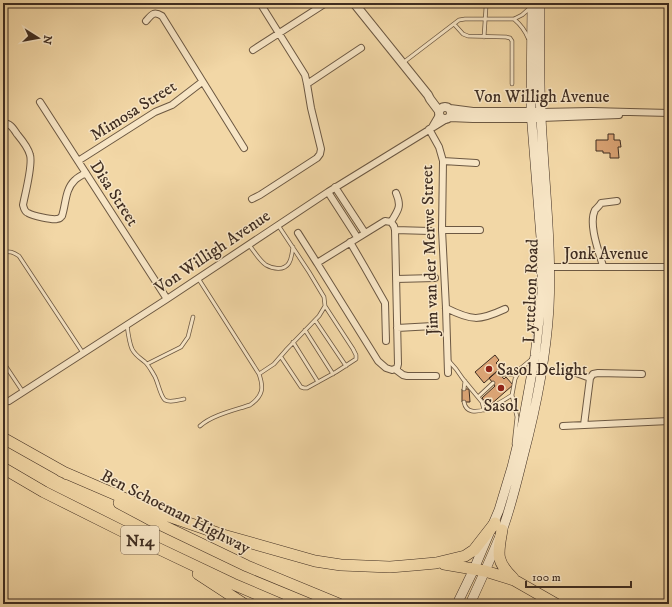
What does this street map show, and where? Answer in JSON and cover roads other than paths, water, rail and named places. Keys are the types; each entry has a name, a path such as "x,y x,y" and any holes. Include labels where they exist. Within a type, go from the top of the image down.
{"highway":[{"name":"Ben Schoeman Highway","path":"3,438 163,526 247,566 339,604"},
{"name":"N14","path":"3,468 44,492 226,581 280,604"},
{"path":"61,471 161,513 223,535 315,560 341,565 383,567 414,565 436,563 465,556 474,550 498,526"},
{"path":"44,492 194,571 244,604"},
{"path":"498,526 499,557 504,570 514,580"},
{"path":"436,563 485,571 514,580 556,604"}],"main road":[{"name":"Lyttelton Road","path":"470,604 485,571 498,526 500,510 523,422 535,356 546,266 542,243 531,115 531,44 534,4"},
{"name":"Lyttelton Road","path":"457,604 474,569 498,526 517,481 537,396 544,352 549,308 546,266 541,115 534,4"}],"street":[{"path":"252,199 312,162 320,154 321,149 307,84 301,69 260,3"},
{"path":"253,50 326,3"},
{"path":"354,3 428,95 435,98 444,113"},
{"path":"146,21 154,14 162,16 244,148"},
{"path":"307,84 361,48"},
{"name":"Mimosa Street","path":"78,161 155,112 172,105 202,82"},
{"name":"Disa Street","path":"40,102 167,299"},
{"name":"Von Willigh Avenue","path":"10,401 335,187 435,126 444,113 473,112 541,115 592,111 669,113"},
{"path":"3,123 8,123 12,126 28,149 31,156 23,205 24,209 29,214 56,220 62,216 70,186 75,180 86,172"},
{"name":"Jim van der Merwe Street","path":"430,128 439,147 443,161 442,230 448,373"},
{"path":"443,161 476,163"},
{"path":"335,187 365,233"},
{"path":"328,192 357,237"},
{"path":"391,222 399,209 399,200 396,193"},
{"path":"669,194 669,268"},
{"path":"603,266 595,239 593,222 595,210 601,203 617,201"},
{"path":"317,263 385,221 391,222 394,226 398,364 397,368 395,369"},
{"path":"395,230 430,231"},
{"path":"442,230 480,230"},
{"path":"298,233 378,361 386,368 392,370 395,369 406,376 436,376"},
{"path":"350,242 385,303 386,341"},
{"name":"Jonk Avenue","path":"546,266 669,268"},
{"path":"396,279 435,278"},
{"path":"446,308 462,316 478,318 490,316 505,310"},
{"path":"397,328 433,326"},
{"path":"568,370 590,378"},
{"path":"584,425 590,378 594,374 642,374"},
{"path":"563,426 669,421"}],"lane":[{"path":"484,37 486,7 488,4 507,3"},
{"path":"402,63 459,20 514,19 522,16 534,4"},
{"path":"514,19 521,24 531,44"},
{"path":"454,24 463,34 468,36 510,38 512,41 512,84"},
{"path":"278,225 324,297 325,306 356,355 356,359 333,374 307,388 304,388 301,387 281,357"},
{"path":"248,245 266,265 280,269 288,264 293,247"},
{"path":"3,252 9,251 19,256 83,353"},
{"path":"198,278 258,374 262,384 259,396 255,402 206,421 200,426"},
{"path":"258,374 274,364 281,357 293,342 315,320 325,306"},
{"path":"147,364 181,347 188,337 193,317"},
{"path":"315,320 346,366"},
{"path":"126,325 130,346 136,355 147,364 155,376 162,396 165,400 170,402 184,399"},
{"path":"305,330 333,374"},
{"path":"293,342 318,382"},
{"path":"512,468 517,417 512,395 516,376 520,369 535,356"},
{"path":"447,359 478,398 483,405 484,410"},
{"path":"3,362 23,392"},
{"path":"501,375 509,374 516,376"},
{"path":"464,389 465,381"},
{"path":"478,398 493,383"},
{"path":"464,402 466,408 470,410 484,410 491,408 512,395"}],"place":[{"name":"Sasol Delight","path":"489,369"},
{"name":"Sasol","path":"501,388"}]}
